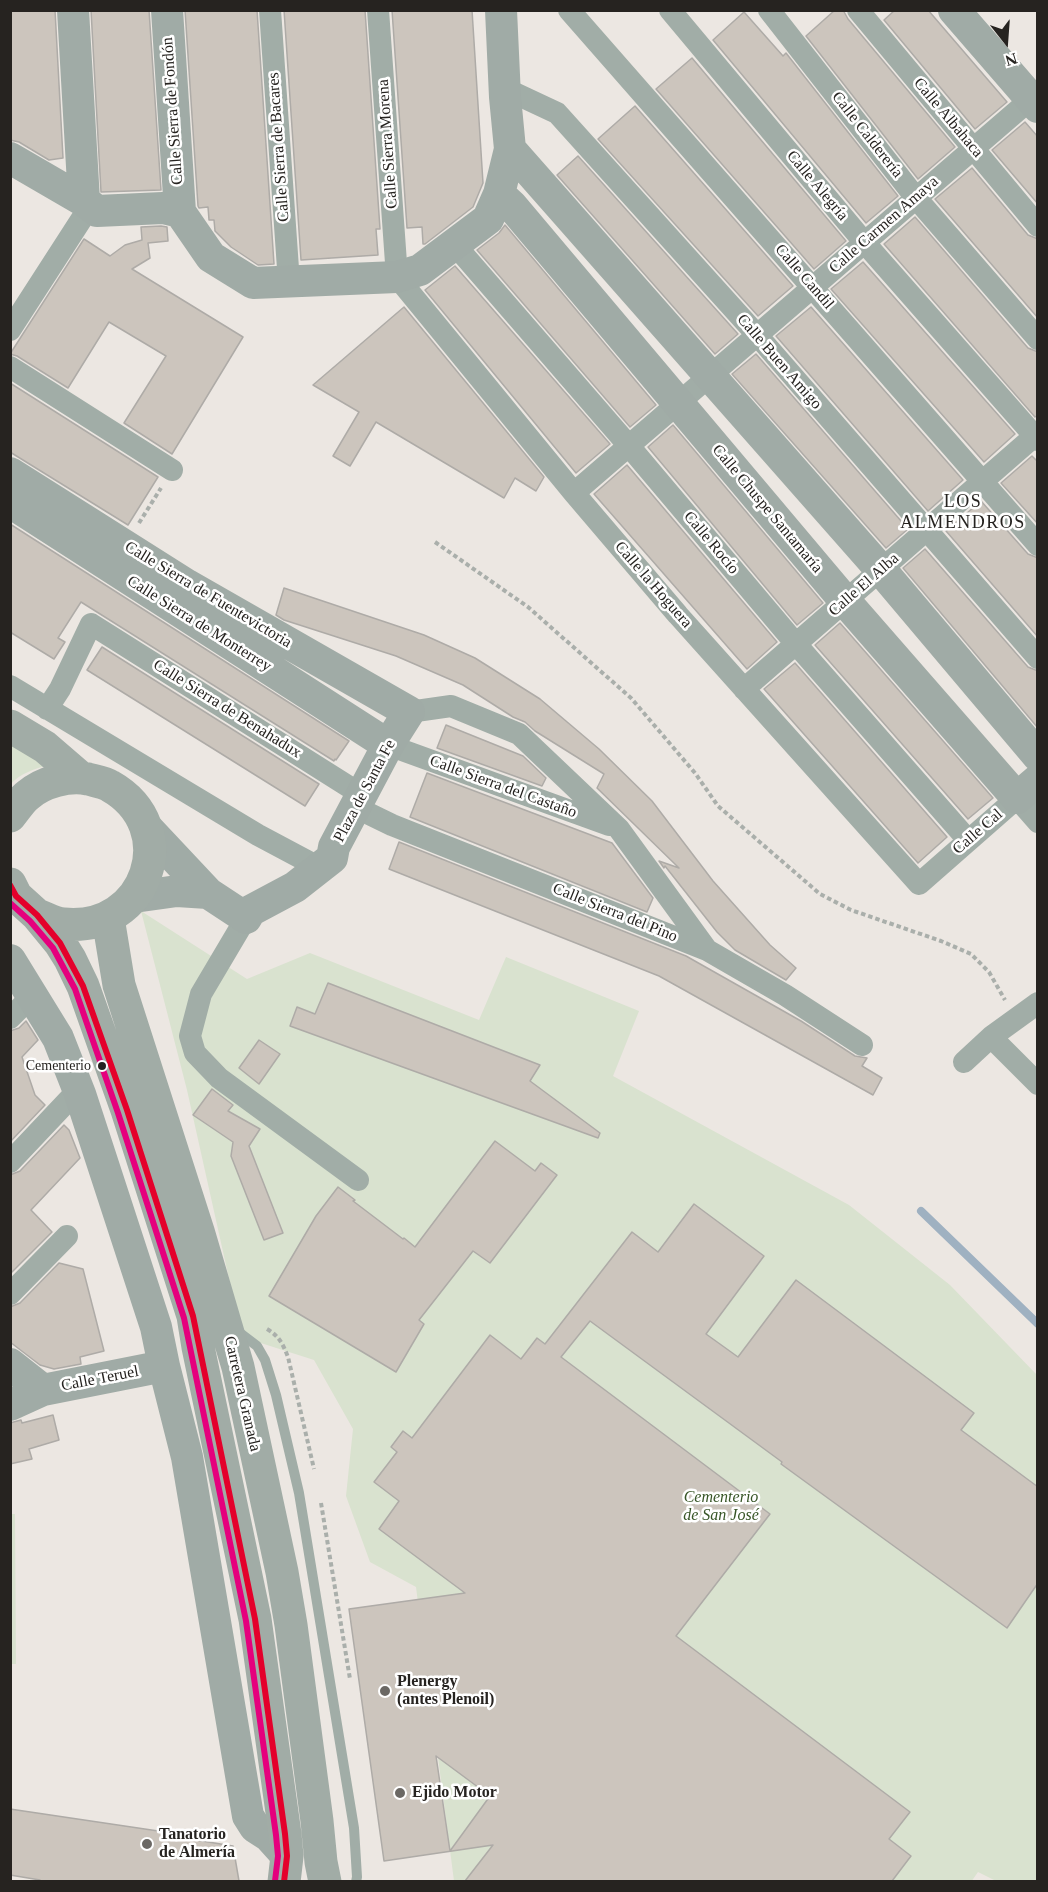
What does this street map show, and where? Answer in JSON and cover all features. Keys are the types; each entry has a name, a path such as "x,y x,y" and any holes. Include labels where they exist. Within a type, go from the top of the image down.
{"main road":[{"name":"Carretera Granada","path":"10,726 45,747 81,778"},
{"name":"Carretera Granada","path":"10,816 28,794 53,781 81,778 109,785 131,802 146,827 150,851 146,875 134,897 123,909 108,918 85,925 60,924 37,915"},
{"name":"Carretera Granada","path":"10,884 16,896 37,915 70,958 92,1009 193,1316 255,1619 285,1834 285,1869"},
{"name":"Carretera Granada","path":"108,918 119,985 195,1220 238,1367 282,1572 325,1881"}],"street":[{"path":"10,330 87,203 73,10"},
{"name":"Calle Sierra de Fondón","path":"166,10 180,212"},
{"name":"Calle Sierra de Bacares","path":"270,10 289,283"},
{"name":"Calle Sierra Morena","path":"378,10 397,277"},
{"path":"10,158 87,203 97,212 163,208 180,212 211,257 253,283 397,277 420,270 488,219 499,194 510,149 501,10"},
{"name":"Calle Candil","path":"569,10 1038,545"},
{"name":"Calle Alegría","path":"670,10 864,242 1036,436"},
{"name":"Calle Calderería","path":"769,10 916,198 1038,339"},
{"name":"Calle Albahaca","path":"858,10 1038,226"},
{"path":"954,10 1034,103"},
{"name":"Calle Buen Amigo","path":"506,97 510,91 557,113 757,335 1038,658"},
{"name":"Calle Carmen Amaya","path":"574,493 973,149 1034,103"},
{"path":"510,149 881,570 1038,756"},
{"name":"Calle Chuspe Santamaría","path":"499,194 512,206 844,601 1027,789 1038,822"},
{"name":"Calle Rocío","path":"455,245 796,644 968,840"},
{"name":"Calle la Hoguera","path":"397,277 574,493 678,615 919,884"},
{"path":"10,367 172,470"},
{"name":"Calle El Alba","path":"744,689 1036,436"},
{"name":"Calle Sierra de Fuentevictoria","path":"10,474 188,585 409,711"},
{"name":"Calle Sierra de Monterrey","path":"10,502 388,745"},
{"name":"Calle Sierra de Benahadux","path":"47,709 60,689 91,624 359,801"},
{"path":"10,686 258,835 320,868"},
{"path":"409,711 451,706 519,734 619,829 707,950"},
{"name":"Plaza de Santa Fe","path":"246,918 250,911 295,887 332,858 334,847 388,745 409,711"},
{"name":"Calle Sierra del Castaño","path":"388,745 619,829"},
{"name":"Calle Cal","path":"919,884 1027,789"},
{"name":"Calle Sierra del Pino","path":"359,801 392,825 707,950 785,995 862,1045"},
{"path":"146,827 208,893 246,918 201,994 190,1036 195,1053 219,1078 358,1180"},
{"path":"134,897 177,891 208,893"},
{"name":"Carretera Granada","path":"10,960 58,1038 78,1090 156,1327 187,1457 248,1816 255,1827 269,1836 285,1869"},
{"path":"10,1018 33,995"},
{"path":"964,1062 991,1037 1038,1003"},
{"path":"991,1037 1038,1084"},
{"path":"10,1162 78,1090"},
{"path":"10,1294 68,1236"},
{"name":"Calle Teruel","path":"10,1364 43,1390 164,1366"},
{"path":"10,1405 43,1390"}],"lane":[{"path":"224,1320 257,1346 265,1360 276,1395 301,1505 354,1828 356,1881"}],"path":[{"path":"125,546 172,470"},
{"path":"435,542 528,607 631,699 694,773 718,806 820,894 851,910 941,941 971,954 989,972 1015,1019"},
{"path":"263,1327 275,1334 284,1346 314,1470"},
{"path":"320,1500 351,1686"}],"green space":[{"path":"11,740 49,765 23,774 11,784"},
{"name":"Cementerio de San José","path":"141,911 247,979 310,953 479,1020 506,957 639,1011 613,1076 849,1205 950,1285 1037,1375 1037,1881 996,1881 978,1872 971,1882 454,1881 416,1587 370,1562 346,1496 353,1429 314,1360 242,1337 187,1090"},
{"path":"11,1514 15,1514 16,1664 10,1664"}],"building":[{"path":"10,10 55,10 63,158 49,160 19,142 10,140"},
{"path":"91,10 149,10 161,190 101,192"},
{"path":"185,10 257,10 274,264 258,265 231,247 215,231 214,220 209,220 208,207 199,208 198,206"},
{"path":"284,10 365,10 380,229 376,229 378,255 301,260"},
{"path":"392,10 472,10 483,183 473,207 425,244 423,244 422,227 407,228"},
{"path":"835,10 843,10 848,19 955,147 918,179 806,36"},
{"path":"895,10 928,10 1007,102 975,129 884,20"},
{"path":"744,12 783,56 786,53 898,196 866,223 713,40"},
{"path":"692,58 846,241 814,269 656,89"},
{"path":"635,106 793,286 758,316 598,139"},
{"path":"1025,122 1038,137 1038,204 992,150"},
{"path":"578,156 738,334 715,354 557,175"},
{"path":"972,168 1028,235 1038,239 1038,318 935,199"},
{"path":"915,217 1028,348 1038,352 1038,415 1035,417 884,244"},
{"path":"505,225 656,405 630,427 477,250 499,233"},
{"path":"141,227 167,227 168,241 148,243 150,258 132,269 243,337 172,454 124,423 166,356 109,322 68,388 17,356 10,354 84,239 110,256 125,245 142,240"},
{"path":"863,262 1015,434 984,462 831,289"},
{"path":"455,266 610,444 576,473 425,290"},
{"path":"404,307 544,477 536,491 515,478 504,498 376,422 350,466 333,456 359,412 313,385"},
{"path":"811,307 963,480 928,511 776,336"},
{"path":"756,354 908,529 886,548 732,374"},
{"path":"10,383 158,477 128,525 10,452"},
{"path":"673,425 823,603 797,625 648,447"},
{"path":"1032,456 1038,462 1038,524 1001,483"},
{"path":"627,465 777,642 747,669 594,494"},
{"path":"981,501 1028,554 1038,558 1038,637 946,531"},
{"path":"10,524 349,741 334,761 81,602 58,638 65,642 54,659 10,632"},
{"path":"925,549 1028,667 1038,671 1038,728 903,568"},
{"path":"284,588 424,635 475,658 540,699 599,749 652,801 713,881 770,945 796,968 786,980 735,950 717,932 659,861 679,868 597,788 604,774 535,731 525,722 513,717 463,685 396,656 284,620 276,615"},
{"path":"840,623 993,798 968,819 815,645"},
{"path":"102,647 319,784 305,806 87,670"},
{"path":"795,663 947,837 918,863 764,689"},
{"path":"446,725 523,756 546,778 542,786 437,748"},
{"path":"427,773 612,843 653,898 647,912 410,817"},
{"path":"399,842 686,956 801,1021 855,1056 867,1058 862,1066 882,1078 873,1095 659,976 389,869"},
{"path":"328,983 540,1065 530,1081 600,1133 598,1138 290,1026 297,1007 315,1014"},
{"path":"26,1021 38,1040 22,1057 35,1095 45,1105 10,1142 10,1031 19,1028"},
{"path":"259,1040 280,1054 259,1084 239,1068"},
{"path":"212,1089 233,1105 228,1111 260,1129 249,1146 283,1233 264,1240 231,1156 233,1142 193,1115"},
{"path":"64,1125 69,1130 80,1158 31,1210 52,1232 10,1274 10,1175 20,1171"},
{"path":"495,1141 535,1171 541,1163 557,1175 490,1263 473,1251 419,1320 424,1324 396,1372 269,1296 316,1216 338,1187 355,1200 353,1201 415,1247"},
{"path":"694,1204 764,1256 706,1334 738,1357 796,1280 974,1413 961,1430 1038,1487 1038,1583 1007,1628 781,1464 782,1462 590,1321 561,1357 770,1514 676,1636 910,1812 889,1839 911,1856 892,1881 465,1881 493,1845 384,1861 349,1609 465,1593 379,1529 399,1501 374,1482 397,1452 391,1447 403,1431 412,1438 490,1335 521,1359 537,1338 545,1344 632,1232 658,1252","holes":["436,1756 490,1796 450,1851"]},
{"path":"59,1263 83,1269 104,1351 80,1357 81,1364 54,1369 40,1365 10,1342 10,1307 20,1303"},
{"path":"53,1415 59,1440 29,1449 32,1459 10,1464 10,1423 21,1420 22,1423"},
{"path":"10,1809 165,1832 165,1835 233,1846 239,1881 40,1881 10,1875"}],"waterway":[{"path":"921,1211 1038,1324"}],"transit line":[{"path":"10,885 16,896 37,915 60,943 83,986 127,1110 193,1316 255,1619 285,1834 287,1856 284,1882"},
{"path":"10,903 30,921 53,948 75,989 118,1113 184,1318 246,1621 276,1835 278,1856 275,1881"}],"place":[{"name":"Cementerio","path":"102,1066"},
{"name":"Plenergy (antes Plenoil)","path":"385,1691"},
{"name":"Ejido Motor","path":"400,1793"},
{"name":"Tanatorio de Almería","path":"147,1844"}],"district":[{"name":"LOS ALMENDROS","path":"963,512"}]}
